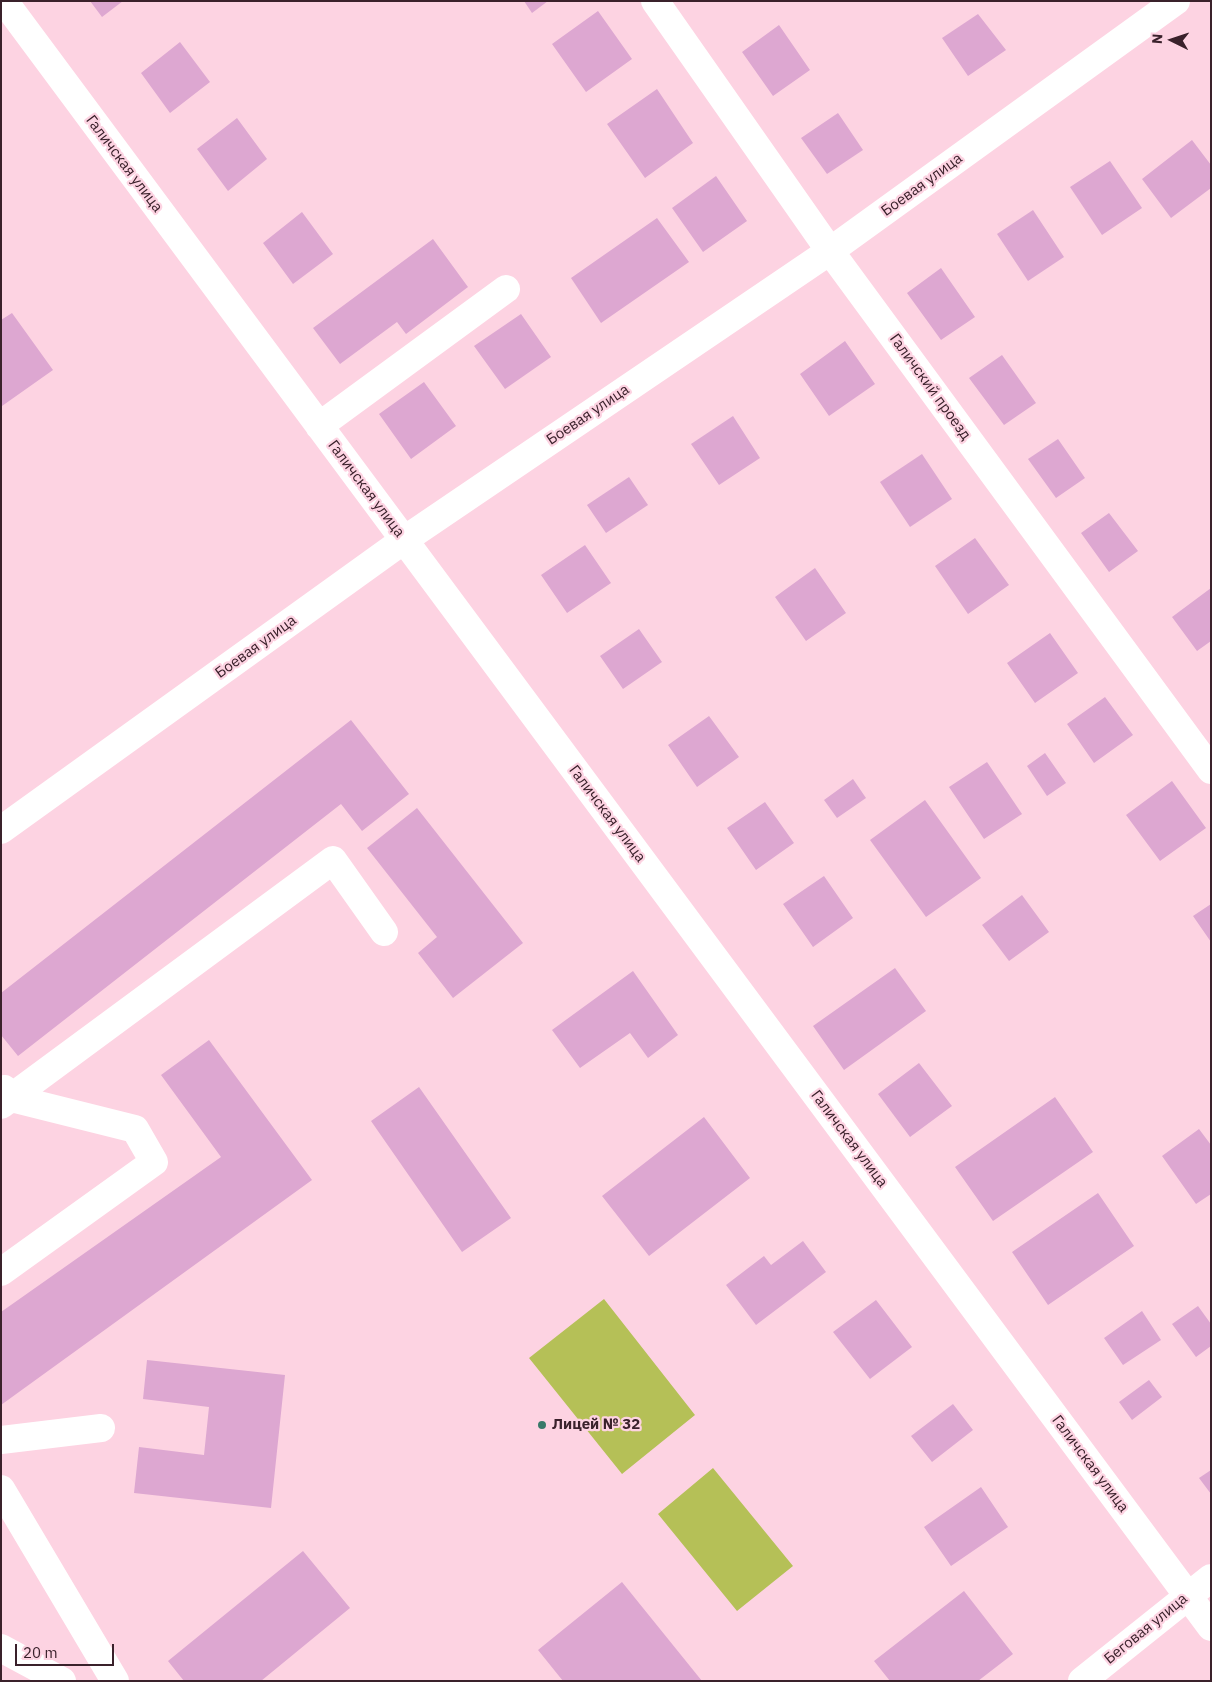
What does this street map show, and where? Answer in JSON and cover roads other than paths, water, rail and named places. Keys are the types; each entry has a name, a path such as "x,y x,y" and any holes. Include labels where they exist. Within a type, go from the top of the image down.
{"street":[{"name":"Галичская улица","path":"4,1 1211,1627"},
{"name":"Галичский проезд","path":"655,1 830,251 1211,770"},
{"name":"Боевая улица","path":"1,830 404,540 830,251 1176,1"},
{"path":"319,426 506,289"},
{"path":"4,1096 333,860 384,932"},
{"path":"1,1272 154,1162 136,1129 4,1096"},
{"path":"1,1440 101,1428"},
{"path":"1,1489 115,1681"},
{"name":"Беговая улица","path":"1082,1681 1211,1578"},
{"path":"1,1648 62,1681"}],"place":[{"name":"Лицей № 32","path":"542,1425"}]}
